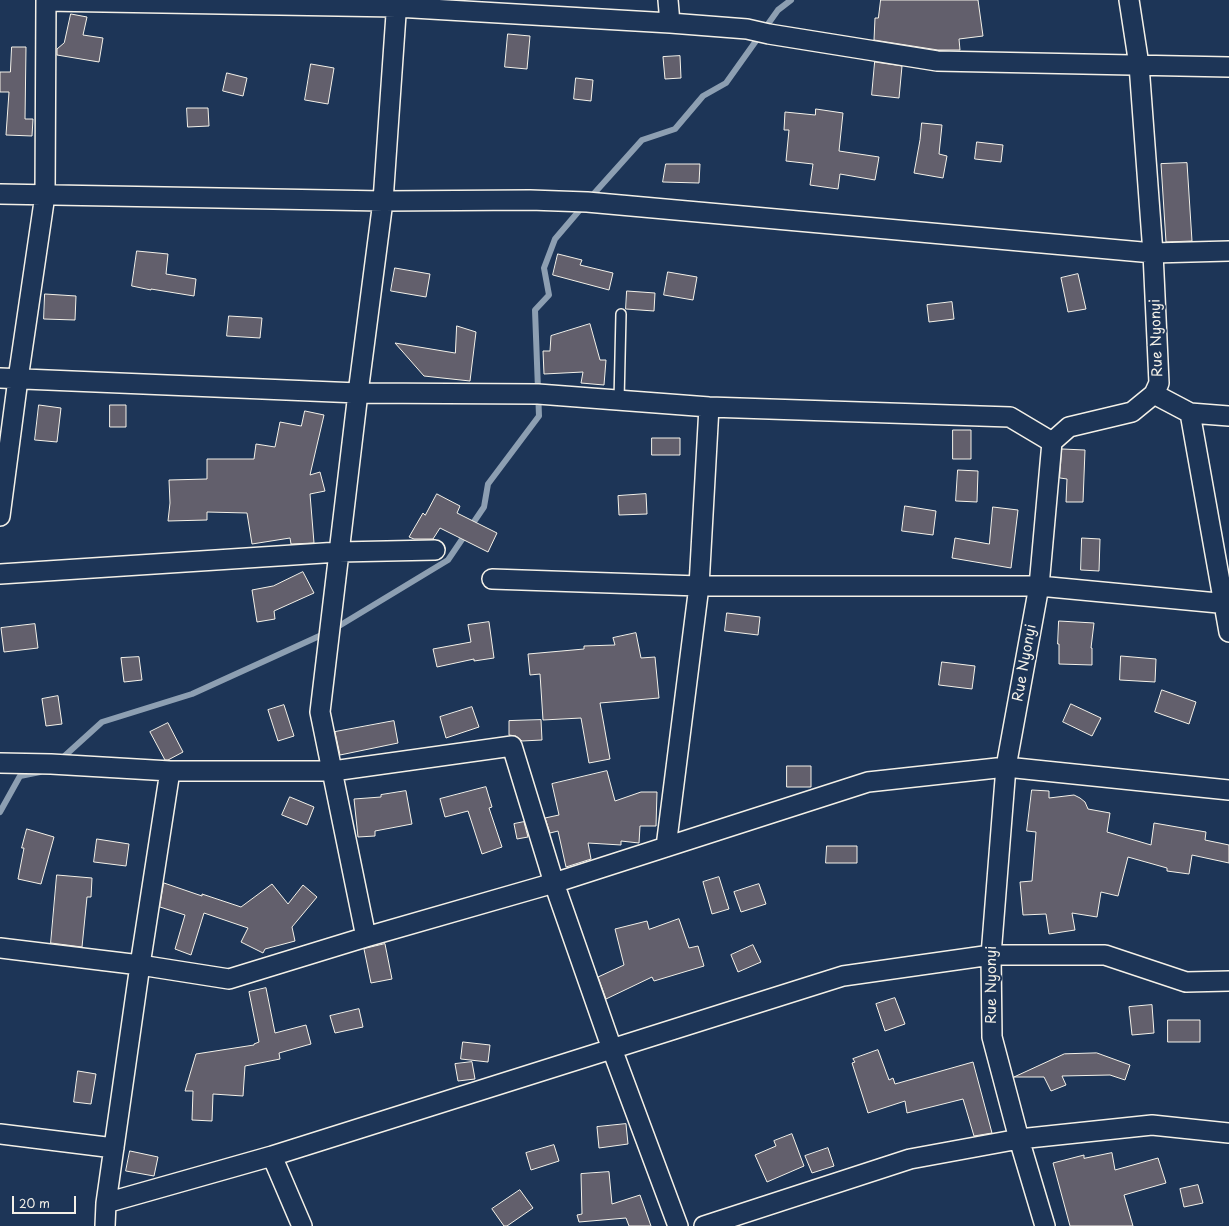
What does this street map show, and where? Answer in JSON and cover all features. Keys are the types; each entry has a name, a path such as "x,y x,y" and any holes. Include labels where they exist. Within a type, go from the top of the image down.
{"street":[{"path":"668,0 670,23"},
{"name":"Rue Nyonyi","path":"1045,1226 1019,1139 992,1037 991,955 1006,767 1039,586 1052,442 1069,427 1132,412 1154,394 1159,383 1153,253 1139,65 1129,0"},
{"path":"0,516 9,378 46,195 45,1 397,3 748,29 769,34 937,61 1229,67"},
{"path":"366,937 320,712 358,393 383,201 397,3"},
{"path":"0,194 383,201 530,200 587,202 1153,253 1229,251"},
{"path":"9,378 358,393 538,394 709,407 1010,417 1052,442"},
{"path":"1154,394 1190,413 1229,416"},
{"path":"666,847 698,586 709,407"},
{"path":"1190,413 1227,603 1229,632"},
{"path":"0,574 339,552 435,550"},
{"path":"492,579 698,586 1039,586 1227,603"},
{"path":"0,763 55,764 170,771 333,771 512,746 554,883 612,1049 678,1226"},
{"path":"0,948 140,965 229,978 554,883 868,782 1006,767 1229,790"},
{"path":"105,1226 106,1203 140,965 170,771"},
{"path":"106,1203 272,1156 843,976 991,955 1105,955 1186,982 1229,981"},
{"path":"704,1226 910,1159 1019,1139 1152,1126 1229,1133"},
{"path":"0,1134 114,1148"},
{"path":"272,1156 302,1226"}],"lane":[{"path":"619,401 621,314"}],"building":[{"path":"881,0 978,0 983,36 959,39 960,50 938,50 874,40 875,18 878,18"},
{"path":"71,14 87,17 83,35 103,38 99,62 57,55 57,49 64,43"},
{"path":"508,34 530,36 527,69 505,67"},
{"path":"12,47 26,47 25,119 33,119 32,136 6,135 9,92 0,92 0,72 10,72"},
{"path":"680,56 681,78 665,79 663,57"},
{"path":"875,62 902,66 899,98 872,95"},
{"path":"311,64 334,68 328,104 305,100"},
{"path":"227,73 247,78 243,96 223,91"},
{"path":"576,78 593,80 591,101 574,99"},
{"path":"187,108 208,108 209,126 188,127"},
{"path":"816,109 843,113 839,151 879,157 875,180 840,174 838,189 810,185 813,164 786,161 789,130 784,130 785,112 815,115"},
{"path":"922,123 942,125 939,154 947,156 943,178 914,173"},
{"path":"977,142 1003,145 1001,162 975,159"},
{"path":"1187,163 1192,241 1166,242 1161,164"},
{"path":"666,164 700,164 699,183 663,182"},
{"path":"137,251 168,254 166,274 196,279 194,296 132,286"},
{"path":"558,254 582,260 580,265 613,273 609,290 553,275"},
{"path":"395,268 430,274 426,297 391,291"},
{"path":"668,272 697,277 693,300 664,295"},
{"path":"1078,274 1086,309 1068,312 1061,278"},
{"path":"627,291 655,293 654,311 626,309"},
{"path":"45,294 76,296 75,320 44,319"},
{"path":"952,302 954,319 929,322 927,305"},
{"path":"229,316 262,318 260,338 227,336"},
{"path":"590,324 600,360 606,360 604,385 581,383 583,372 544,374 543,351 550,351 551,336"},
{"path":"457,326 476,332 470,381 424,376 395,343 455,353"},
{"path":"39,405 61,408 57,442 35,440"},
{"path":"110,405 126,405 126,427 110,427"},
{"path":"305,411 324,415 310,475 320,472 325,491 310,494 314,543 291,544 290,538 252,544 247,513 207,512 207,520 168,521 170,503 169,480 207,479 207,459 254,459 256,444 275,447 280,422 301,426"},
{"path":"953,430 971,430 971,459 953,459"},
{"path":"652,438 680,438 680,455 652,455"},
{"path":"1062,449 1085,450 1083,502 1066,502 1067,479 1060,478"},
{"path":"958,470 978,471 977,502 956,501"},
{"path":"437,494 460,506 457,513 497,533 488,552 440,528 433,539 414,539 409,537 423,513 425,515"},
{"path":"646,494 647,514 619,515 618,496"},
{"path":"905,506 936,511 933,535 902,531"},
{"path":"993,507 1018,510 1011,568 952,558 955,538 989,544"},
{"path":"1082,538 1100,539 1099,571 1081,570"},
{"path":"303,572 314,593 274,611 275,619 257,622 252,590 273,586"},
{"path":"727,613 760,617 758,635 725,631"},
{"path":"1059,621 1094,623 1091,648 1092,665 1059,664"},
{"path":"489,622 494,658 474,661 474,659 437,667 433,649 471,642 468,625"},
{"path":"35,624 38,648 4,652 1,628"},
{"path":"636,633 641,658 655,657 659,698 600,703 610,759 589,763 581,718 543,720 540,674 530,675 528,654 584,649 584,646 615,645 613,638"},
{"path":"1121,656 1156,659 1155,682 1120,680"},
{"path":"139,657 142,680 124,682 121,658"},
{"path":"942,662 975,666 972,689 939,685"},
{"path":"1162,690 1196,702 1189,724 1155,712"},
{"path":"58,696 62,724 46,726 42,699"},
{"path":"1071,704 1101,718 1092,736 1063,722"},
{"path":"284,705 294,736 278,741 268,710"},
{"path":"472,707 479,727 446,738 440,717"},
{"path":"541,720 542,740 522,741 516,736 509,735 509,721"},
{"path":"394,721 398,743 340,755 335,732"},
{"path":"168,723 183,752 168,760 165,760 150,732"},
{"path":"787,766 811,766 811,787 787,787"},
{"path":"607,771 615,801 641,792 657,792 656,826 640,826 639,843 621,841 621,845 588,843 591,859 566,867 558,831 550,833 545,818 559,815 552,784"},
{"path":"486,787 492,807 489,808 502,847 482,854 468,811 445,817 440,799"},
{"path":"1032,790 1049,791 1049,798 1074,795 1085,802 1088,809 1110,813 1107,832 1151,845 1154,823 1206,832 1205,840 1229,845 1229,863 1192,855 1189,874 1167,871 1167,868 1128,857 1118,896 1101,892 1097,917 1072,913 1075,930 1049,934 1046,914 1023,915 1020,882 1032,881 1036,832 1027,831"},
{"path":"406,791 412,824 375,831 375,836 358,837 354,799 381,797 381,795"},
{"path":"290,797 314,807 307,825 282,815"},
{"path":"524,822 528,837 517,839 514,824"},
{"path":"27,829 54,837 41,884 18,879 24,848 22,848"},
{"path":"97,839 129,844 126,866 94,862"},
{"path":"827,846 857,846 857,863 826,863"},
{"path":"57,875 92,878 91,897 87,897 82,947 51,943"},
{"path":"719,877 729,909 712,914 703,882"},
{"path":"164,883 241,907 272,884 288,904 303,885 317,897 292,927 295,941 265,949 263,953 241,942 248,928 204,913 191,955 175,949 185,915 160,907"},
{"path":"759,884 766,904 741,912 734,892"},
{"path":"679,919 689,948 698,946 704,966 654,981 652,977 606,999 598,977 624,965 615,929 647,921 649,929"},
{"path":"385,944 392,979 371,983 364,949"},
{"path":"753,945 761,962 738,972 731,955"},
{"path":"266,988 275,1033 306,1025 311,1044 279,1053 280,1059 245,1066 243,1096 213,1094 212,1121 192,1120 193,1091 185,1091 196,1054 254,1045 259,1042 249,992"},
{"path":"895,998 905,1024 885,1031 876,1004"},
{"path":"1152,1005 1154,1033 1132,1035 1129,1007"},
{"path":"359,1009 363,1027 335,1033 330,1016"},
{"path":"1168,1020 1200,1020 1200,1042 1168,1042"},
{"path":"463,1042 490,1045 488,1062 461,1059"},
{"path":"878,1050 889,1080 893,1078 895,1084 973,1062 992,1133 974,1136 963,1099 907,1113 905,1101 868,1113 852,1063 855,1062 853,1059"},
{"path":"1097,1053 1130,1065 1125,1080 1110,1075 1062,1076 1066,1085 1051,1091 1044,1077 1014,1077 1064,1054"},
{"path":"472,1062 475,1079 458,1081 455,1064"},
{"path":"78,1071 96,1074 91,1104 74,1102"},
{"path":"626,1124 628,1144 599,1148 597,1127"},
{"path":"792,1134 804,1166 767,1182 755,1155 776,1146 774,1141"},
{"path":"554,1145 559,1161 531,1170 526,1153"},
{"path":"828,1148 834,1166 812,1173 805,1156"},
{"path":"130,1151 158,1157 154,1176 126,1171"},
{"path":"1112,1153 1115,1170 1158,1158 1166,1183 1124,1195 1133,1226 1070,1226 1053,1163 1084,1155 1084,1158"},
{"path":"609,1172 612,1204 640,1195 651,1226 629,1226 626,1218 579,1222 577,1215 582,1214 581,1174"},
{"path":"1198,1185 1203,1203 1184,1207 1180,1189"},
{"path":"520,1190 533,1208 507,1226 504,1226 492,1209"}],"waterway":[{"path":"590,198 642,140 675,129 703,96 726,83 778,10 791,0"},
{"path":"334,629 448,560 484,507 488,484 539,416 535,310 549,295 544,268 555,239 584,205"},
{"path":"59,761 102,722 192,694 326,633"},
{"path":"0,812 20,776 40,772"}]}
